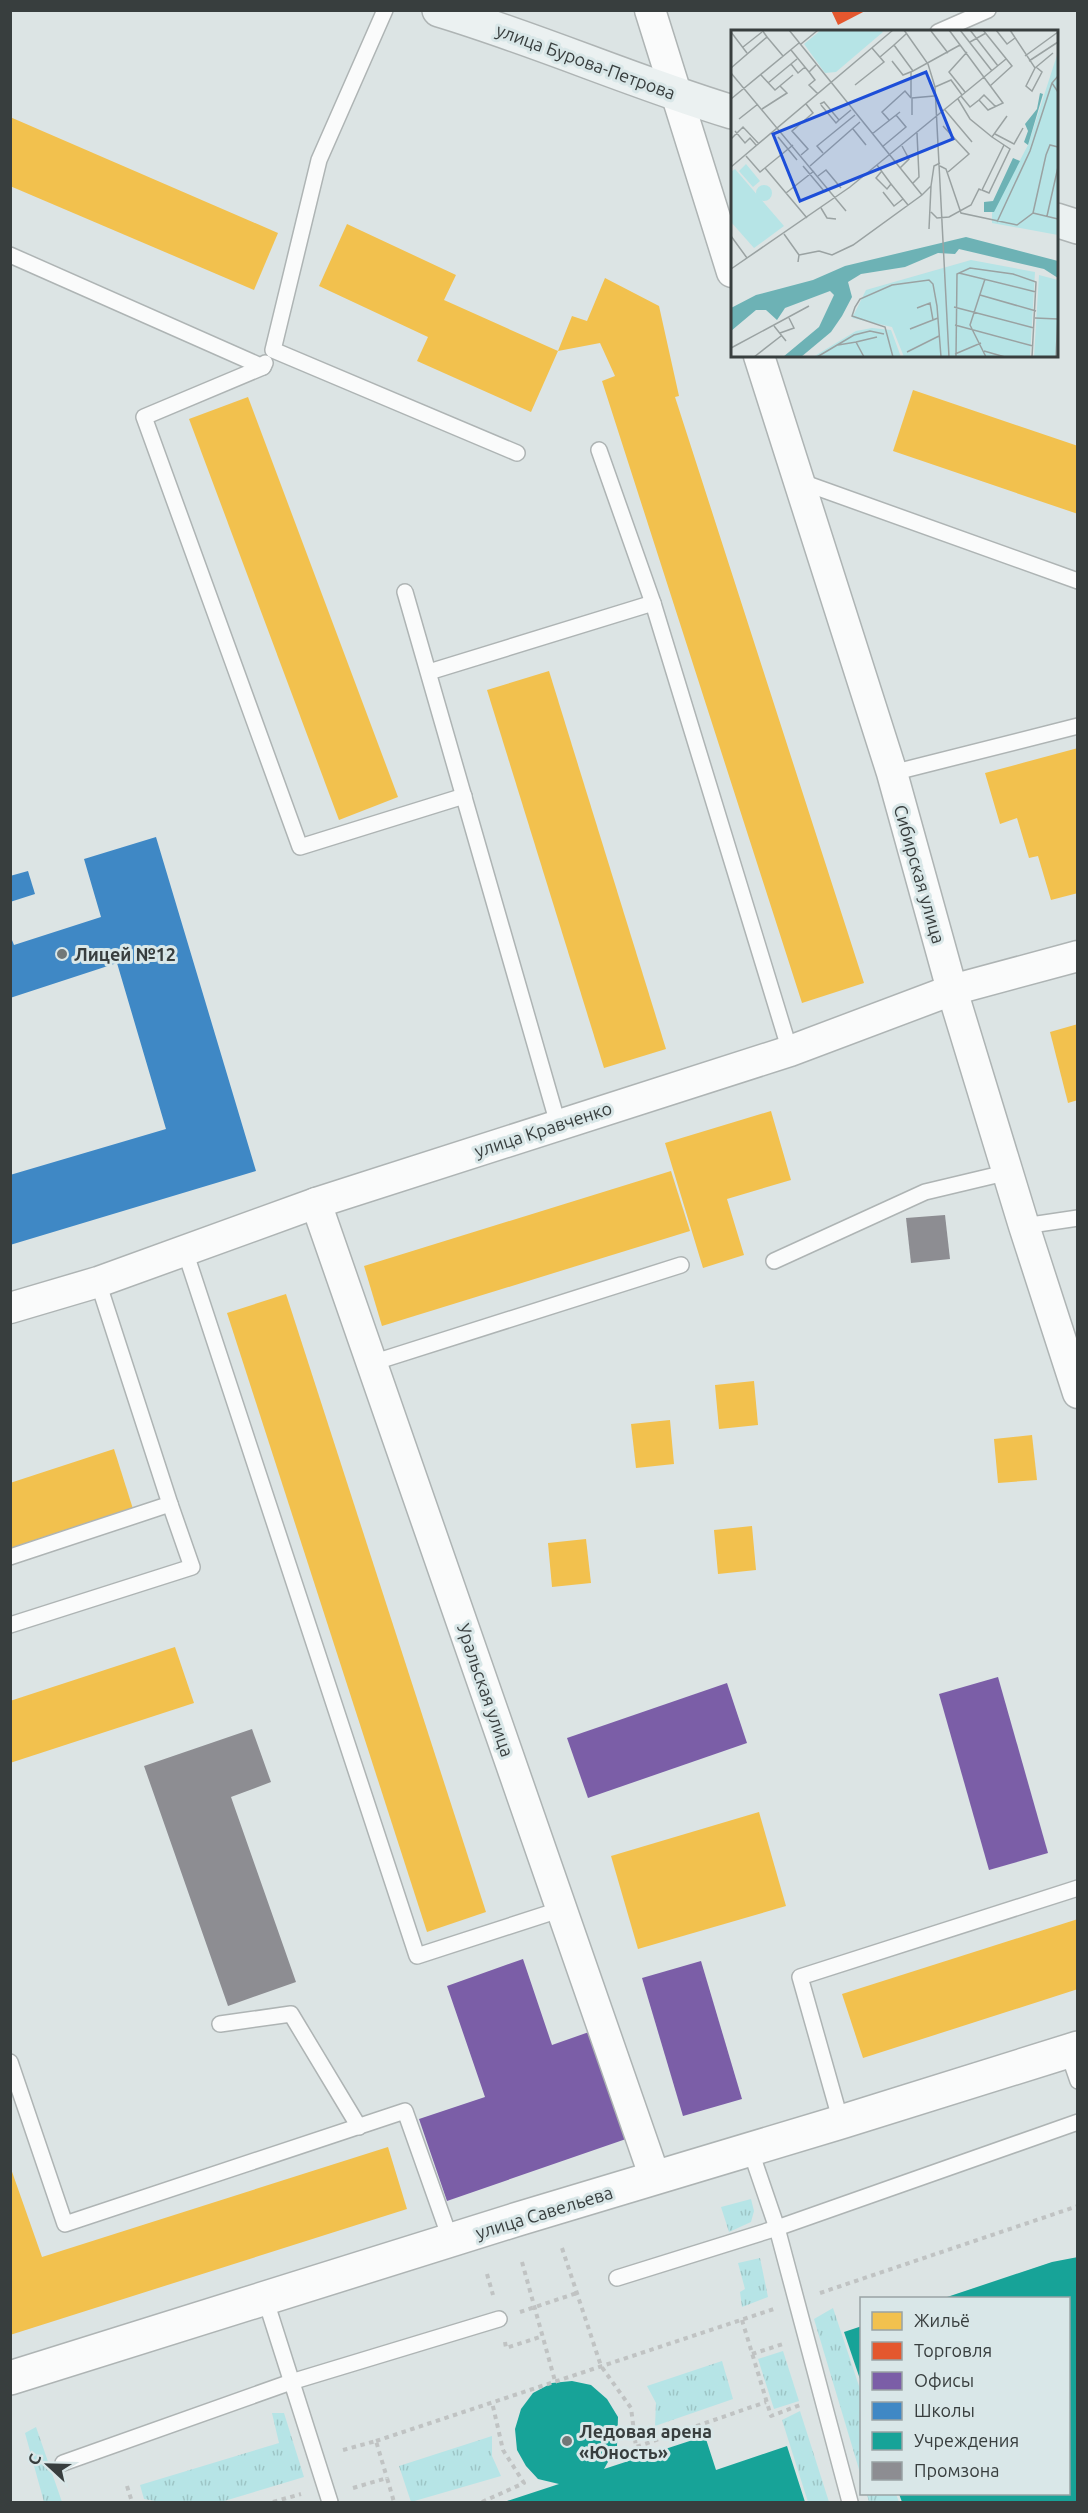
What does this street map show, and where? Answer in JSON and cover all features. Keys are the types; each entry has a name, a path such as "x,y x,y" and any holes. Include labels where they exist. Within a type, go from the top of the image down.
{"main road":[{"name":"улица Бурова-Петрова","path":"440,10 676,95 731,112"},
{"path":"1058,221 1077,227"}],"street":[{"path":"650,10 731,269"},
{"name":"Сибирская улица","path":"759,357 892,773 952,990 1077,1393"},
{"name":"улица Кравченко","path":"10,1308 98,1282 316,1203 790,1051 952,990 1077,956"},
{"name":"Уральская улица","path":"316,1203 656,2178"},
{"name":"улица Савельева","path":"10,2378 451,2241 518,2218 841,2122 1074,2060"}],"lane":[{"path":"385,10 320,160 273,350 263,367 144,417 300,847 464,796"},
{"path":"943,30 988,10"},
{"path":"10,255 263,367"},
{"path":"273,350 517,453"},
{"path":"599,450 653,603 790,1051"},
{"path":"799,481 1077,581"},
{"path":"405,592 558,1124"},
{"path":"429,672 653,603"},
{"path":"892,773 1077,726"},
{"path":"774,1261 925,1192 1009,1172"},
{"path":"1024,1226 1077,1218"},
{"path":"185,1251 417,1956 562,1909"},
{"path":"372,1363 681,1265"},
{"path":"10,1625 192,1567 98,1282"},
{"path":"10,1557 170,1504"},
{"path":"841,2122 800,1977 1077,1888"},
{"path":"220,2024 291,2014 359,2127"},
{"path":"10,2062 65,2224 405,2112 451,2241"},
{"path":"617,2278 777,2228 1077,2122"},
{"path":"750,2149 777,2228 850,2502"},
{"path":"265,2298 330,2502"},
{"path":"63,2463 291,2382 499,2319"}],"path":[{"path":"810,2296 1077,2206"},
{"path":"562,2248 601,2366 631,2408 636,2447 766,2402"},
{"path":"522,2262 555,2381"},
{"path":"543,2336 506,2348 499,2319 577,2293"},
{"path":"343,2450 777,2308"},
{"path":"742,2320 771,2416 806,2403"},
{"path":"752,2354 786,2343"},
{"path":"482,2502 524,2483 503,2450 492,2402"},
{"path":"376,2440 394,2502"},
{"path":"353,2488 387,2478"},
{"path":"127,2486 132,2502"},
{"path":"274,2502 310,2492"}],"green space":[{"path":"751,2199 754,2211 751,2222 729,2232 721,2207"},
{"path":"760,2258 768,2297 742,2307 740,2292 745,2289 738,2263"},
{"path":"833,2308 860,2389 860,2473 814,2319"},
{"path":"783,2351 799,2401 774,2409 758,2359"},
{"path":"722,2361 733,2399 655,2426 656,2403 647,2386"},
{"path":"800,2411 829,2502 808,2502 782,2420"},
{"path":"272,2413 284,2413 304,2477 221,2502 161,2502 144,2499 140,2485 279,2443"},
{"path":"36,2427 62,2502 44,2502 25,2433"},
{"path":"492,2436 492,2456 501,2476 411,2502 399,2466"},
{"path":"867,2495 896,2495 899,2502 869,2502"}],"building: Жильё":[{"path":"10,117 278,233 254,290 10,186"},
{"path":"347,224 456,275 444,300 558,351 531,412 417,361 428,337 319,286"},
{"path":"605,278 659,306 679,396 675,397 864,983 802,1003 602,381 615,376 600,343 558,351 572,316 587,321"},
{"path":"913,390 1078,446 1078,514 893,451"},
{"path":"248,397 398,797 339,820 189,419"},
{"path":"549,671 666,1049 604,1068 487,690"},
{"path":"1078,748 1078,893 1051,900 1038,856 1029,858 1017,818 1000,824 985,773"},
{"path":"1078,1024 1078,1100 1068,1103 1050,1032"},
{"path":"771,1111 791,1180 727,1199 744,1255 703,1268 665,1143"},
{"path":"671,1171 690,1231 382,1326 364,1266"},
{"path":"286,1294 486,1912 427,1932 227,1313"},
{"path":"754,1381 758,1425 719,1429 715,1385"},
{"path":"670,1420 674,1464 636,1468 631,1424"},
{"path":"1032,1435 1037,1480 998,1483 994,1439"},
{"path":"114,1449 133,1509 10,1549 10,1483"},
{"path":"752,1526 756,1570 718,1574 714,1530"},
{"path":"586,1539 591,1583 552,1587 548,1543"},
{"path":"175,1647 194,1703 10,1763 10,1701"},
{"path":"759,1812 786,1906 638,1949 611,1856"},
{"path":"1078,1919 1078,1989 863,2058 842,1994"},
{"path":"388,2147 407,2209 10,2335 10,2166 42,2257"}],"building: Торговля":[{"path":"831,10 867,10 838,25"}],"building: Офисы":[{"path":"998,1677 1048,1853 989,1870 939,1694"},
{"path":"727,1683 747,1743 588,1798 567,1738"},
{"path":"523,1959 552,2045 589,2032 626,2139 447,2201 419,2119 485,2097 447,1986"},
{"path":"701,1961 742,2099 683,2116 642,1978"}],"building: Школы":[{"path":"156,837 256,1171 10,1245 10,1175 166,1129 117,963 10,998 10,935 14,945 101,917 84,859"},
{"path":"28,871 35,894 10,902 10,876"}],"building: Учреждения":[{"path":"1078,2257 1078,2502 902,2502 899,2495 1070,2495 1070,2297 947,2297 1052,2262"},
{"path":"860,2327 860,2379 844,2332"},
{"name":"Ледовая арена «Юность»","path":"572,2381 591,2385 607,2399 618,2417 617,2446 604,2469 705,2436 716,2470 787,2446 805,2502 504,2502 559,2484 538,2479 526,2466 517,2450 515,2429 521,2409 533,2393 552,2383"}],"building: Промзона":[{"path":"945,1215 950,1259 911,1263 906,1218"},
{"path":"252,1729 271,1782 231,1797 296,1982 228,2006 144,1766"}],"place":[{"name":"Лицей №12","path":"62,954"},
{"name":"Ледовая арена «Юность»","path":"567,2441"}]}
